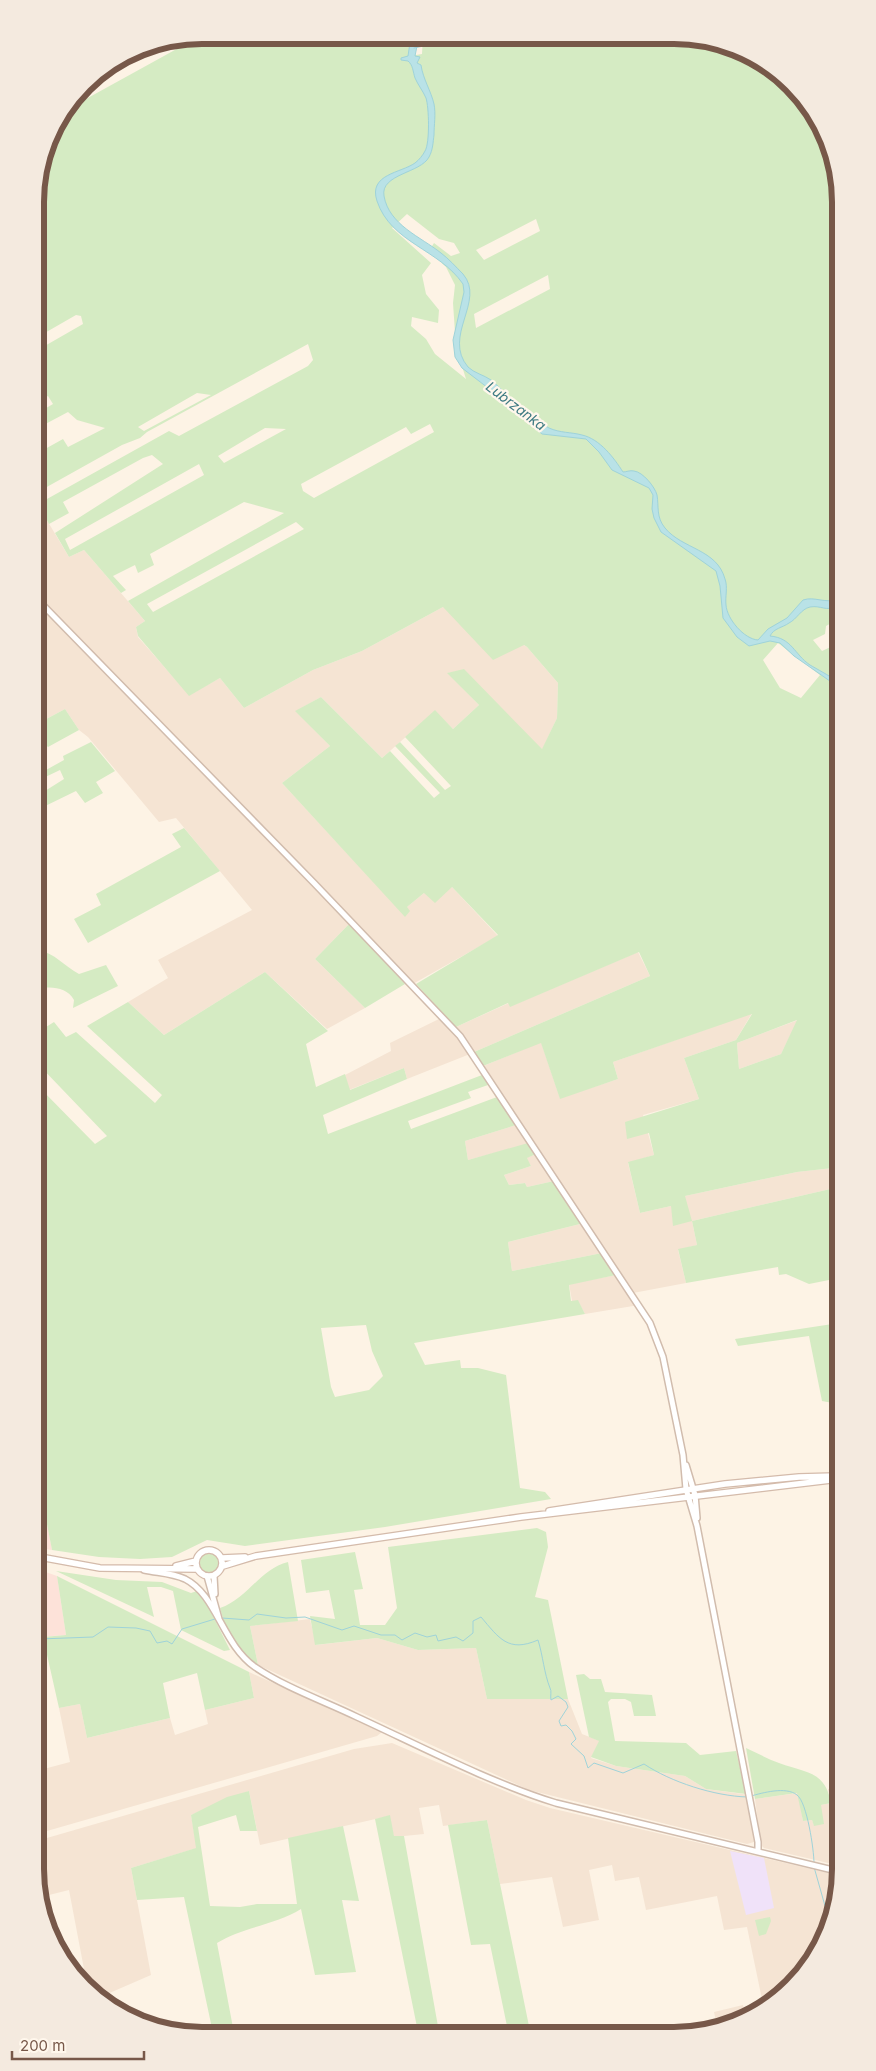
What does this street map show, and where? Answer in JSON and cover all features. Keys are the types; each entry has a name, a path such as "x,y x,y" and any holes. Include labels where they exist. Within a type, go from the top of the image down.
{"main road":[{"path":"522,1517 568,1507 693,1488 798,1477 832,1478"},
{"path":"222,1558 256,1556 522,1517 832,1479"},
{"path":"197,1569 196,1561 200,1554 208,1550 216,1551 222,1558 223,1566"},
{"path":"44,1558 100,1568 197,1569 207,1576 214,1576 223,1566 256,1556"},
{"path":"162,1569 196,1561"}],"street":[{"path":"44,606 460,1036 650,1323 663,1357 683,1457 687,1496 697,1526 750,1796 759,1844 758,1851"},
{"path":"683,1457 695,1495 697,1526"},
{"path":"141,1569 176,1575 187,1580 203,1594 232,1645 252,1665 271,1676 525,1792 560,1804 832,1870"},
{"path":"207,1576 218,1618"},
{"path":"214,1576 214,1599"}],"shaded area":[{"path":"44,515 69,557 84,550 145,621 136,627 138,637 189,695 220,678 244,708 313,670 362,651 443,607 472,614 527,647 558,683 557,718 542,750 464,670 448,673 479,705 453,729 435,711 382,758 321,697 296,711 330,746 282,783 405,916 407,907 424,893 452,887 498,936 411,985 351,922 315,959 365,1008 327,1029 265,972 164,1035 128,1002 168,978 158,960 252,910 176,818 159,822 88,737 79,730 65,709 44,720 44,705 47,703 44,699"},
{"path":"638,952 650,976 474,1052 456,1027 509,1003 511,1006"},
{"path":"752,1013 736,1040 684,1058 699,1099 643,1115 654,1155 628,1163 640,1213 671,1206 685,1196 797,1172 832,1168 832,1189 692,1221 697,1245 678,1250 686,1283 633,1293 639,1305 585,1314 578,1301 572,1301 569,1284 616,1275 602,1253 512,1271 508,1242 584,1223 531,1143 468,1160 465,1141 516,1125 481,1067 541,1042 560,1098 618,1079 613,1062"},
{"path":"441,1018 470,1054 407,1079 404,1068 349,1090 345,1075 391,1051 390,1043"},
{"path":"798,1020 781,1054 739,1069 737,1043"},
{"path":"536,1154 554,1181 527,1187 525,1183 509,1185 504,1175 531,1166 526,1158"},
{"path":"44,1509 52,1550 44,1549"},
{"path":"44,1571 57,1576 66,1635 44,1637"},
{"path":"310,1619 316,1645 377,1638 418,1650 476,1648 487,1699 568,1699 582,1734 600,1741 591,1758 616,1766 685,1776 706,1789 750,1795 754,1842 747,1844 529,1790 258,1665 250,1626"},
{"path":"249,1672 382,1732 377,1736 44,1832 44,1769 70,1762 59,1708 80,1704 87,1738 170,1718 175,1735 208,1724 205,1710 254,1698"},
{"path":"392,1743 526,1800 550,1808 832,1874 829,1900 824,1920 816,1939 800,1966 779,1988 762,2001 747,1927 724,1930 717,1896 646,1910 639,1877 615,1881 612,1865 589,1870 599,1920 563,1927 552,1877 500,1884 487,1820 443,1826 439,1805 419,1808 424,1834 394,1837 389,1816 260,1845 249,1791 191,1815 197,1848 131,1868 151,1975 105,1995 85,1976 69,1890 46,1896 44,1839 354,1749"},
{"path":"832,1788 832,1864 764,1848 761,1845 755,1799 798,1793 803,1821 812,1820 814,1825 821,1805 831,1803 828,1789"},
{"path":"730,1851 764,1858 774,1908 746,1915"},
{"path":"743,2005 744,2011 716,2022 714,2012"}],"green space":[{"path":"412,44 410,56 422,54 423,44 695,45 715,49 753,65 771,76 800,105 820,141 827,161 832,201 832,623 826,626 825,634 813,640 822,651 832,646 832,1168 797,1172 685,1196 692,1221 673,1226 671,1206 640,1213 628,1162 654,1155 649,1133 627,1139 625,1122 699,1099 684,1058 736,1040 752,1014 613,1062 618,1079 560,1099 541,1043 483,1066 474,1052 650,976 639,952 510,1007 508,1003 456,1027 416,984 498,935 452,887 435,903 424,893 407,907 410,911 405,917 282,783 330,746 295,711 321,697 382,758 390,751 434,798 440,793 395,746 400,742 445,790 451,786 405,737 435,710 453,729 479,705 447,673 464,669 542,749 557,718 558,683 524,645 493,660 443,607 362,651 313,670 244,708 220,678 189,696 138,636 136,627 145,621 128,601 284,513 244,502 150,554 154,565 138,573 135,565 113,576 126,590 121,593 84,550 69,557 55,533 163,464 152,455 143,458 63,502 69,513 49,524 44,515 44,501 169,431 179,436 308,366 313,360 308,344 147,432 140,438 122,445 44,489 44,450 63,439 68,447 105,428 77,420 68,412 44,425 44,409 53,404 48,396 44,398 44,346 83,324 81,316 76,315 44,333 44,291 46,290 44,286 45,181 49,161 65,123 77,104 184,45","holes":["407,214 439,239 454,243 460,253 451,256 434,243 429,251 446,267 455,285 453,303 456,347 466,379 435,354 426,339 411,326 412,317 438,323 439,310 426,294 422,275 431,263 392,228","536,219 540,231 484,260 476,250","548,275 550,289 476,328 474,314","197,393 211,395 144,431 138,427","430,424 434,432 314,498 303,491 301,484 406,427 411,434","265,428 286,429 224,463 218,456","199,464 204,475 70,550 65,539","296,522 304,529 153,612 147,604","778,643 820,675 801,698 780,688 763,660","797,1020 781,1054 739,1069 737,1043"]},
{"path":"65,709 79,730 48,747 44,743 44,720"},
{"path":"91,742 115,771 96,782 103,793 85,803 76,791 44,807 44,792 64,779 60,770 44,778 44,771 64,760 63,756"},
{"path":"184,828 220,871 88,943 74,919 101,905 96,894 181,847 172,834"},
{"path":"350,923 405,984 365,1008 315,959"},
{"path":"44,952 79,974 106,965 118,986 73,1008 74,1000 67,992 58,988 44,988"},
{"path":"265,972 328,1031 306,1044 316,1087 345,1074 350,1090 404,1068 407,1079 323,1115 328,1134 482,1075 488,1085 468,1092 471,1098 408,1121 411,1129 497,1097 516,1125 465,1141 468,1160 528,1143 536,1154 527,1158 531,1166 504,1175 509,1185 525,1183 527,1187 554,1181 584,1223 508,1242 512,1271 602,1253 616,1275 569,1285 571,1301 578,1300 585,1314 414,1343 425,1365 460,1360 461,1368 478,1368 506,1375 520,1488 545,1492 551,1499 385,1527 245,1546 207,1540 172,1557 140,1559 99,1557 52,1550 44,1509 44,1092 95,1144 107,1136 44,1070 44,1028 54,1022 66,1037 76,1032 155,1103 162,1095 87,1026 128,1002 164,1035","holes":["366,1325 372,1351 383,1376 369,1390 335,1397 331,1387 321,1328"]},
{"path":"832,1189 832,1279 809,1284 786,1274 779,1275 778,1267 686,1283 678,1249 697,1245 692,1221"},
{"path":"832,1324 832,1403 822,1401 809,1336 738,1346 735,1339"},
{"path":"537,1528 546,1532 548,1547 535,1597 548,1600 568,1699 487,1699 476,1648 418,1650 377,1638 315,1645 310,1616 335,1619 329,1590 306,1593 301,1560 355,1552 363,1589 354,1590 360,1625 385,1625 397,1608 388,1547"},
{"path":"209,1552 217,1555 220,1563 217,1571 209,1574 201,1571 198,1563 201,1555"},
{"path":"288,1562 298,1621 250,1626 258,1665 244,1653 229,1633 220,1608 238,1598 269,1571"},
{"path":"56,1571 116,1580 162,1582 191,1593 197,1591 207,1604 230,1650 224,1651 181,1630 173,1591 161,1587 147,1587 154,1617"},
{"path":"57,1576 249,1672 254,1698 205,1710 197,1673 163,1683 170,1718 87,1738 80,1704 59,1708 44,1641 44,1637 66,1635"},
{"path":"584,1674 590,1679 601,1679 605,1692 652,1695 656,1716 634,1716 631,1702 625,1699 611,1699 608,1702 615,1741 686,1743 700,1755 736,1751 746,1794 706,1789 685,1776 616,1766 591,1757 599,1741 589,1737 576,1675"},
{"path":"746,1748 819,1778 828,1792 831,1803 821,1805 824,1824 814,1826 812,1820 803,1821 797,1793 755,1799"},
{"path":"249,1791 257,1831 240,1831 236,1815 198,1827 210,1906 240,1907 257,1904 297,1904 288,1838 343,1826 359,1901 342,1900 356,1972 315,1975 301,1909 281,1919 237,1933 217,1943 233,2027 212,2027 184,1897 137,1900 131,1868 196,1848 191,1815 227,1797"},
{"path":"390,1815 394,1836 404,1836 438,2027 417,2027 375,1819"},
{"path":"487,1820 529,2027 507,2027 490,1944 471,1945 448,1825"},
{"path":"770,1917 771,1921 766,1934 759,1936 755,1920"}],"water":[{"name":"Lubrzanka","path":"410,44 417,44 415,56 420,57 417,63 421,65 434,104 433,146 425,162 388,183 384,189 384,196 392,215 399,223 447,258 463,274 469,284 470,296 459,343 461,355 468,367 491,380 526,412 549,428 578,434 595,440 606,450 623,472 634,471 645,477 656,492 659,516 665,528 680,541 707,555 721,569 726,582 726,602 729,616 747,636 758,640 768,629 787,618 803,600 832,600 832,608 807,608 792,621 774,631 770,636 777,637 788,643 810,665 832,678 832,683 794,656 780,643 770,641 749,646 737,637 723,618 720,586 716,571 661,532 654,518 652,509 653,495 649,488 612,470 599,452 586,439 542,434 462,368 455,357 453,340 464,292 463,284 441,262 393,227 384,215 375,192 381,180 415,163 427,147 428,109 426,98 415,78 411,64 408,61 401,60 401,58 408,56"}],"waterway":[{"path":"414,48 433,44"},
{"path":"222,1618 249,1620 257,1614 286,1618 305,1617 342,1630 354,1626 381,1635 395,1635 402,1640 415,1633 427,1637 436,1635 438,1641 456,1637 463,1641 473,1633 473,1621 481,1617 499,1637 512,1644 528,1644 538,1640 551,1689 551,1700 558,1696 566,1702 568,1707 559,1721 561,1726 566,1725 572,1731 576,1739 571,1744 584,1756 588,1768 594,1763 623,1773 644,1764 667,1777 693,1787 721,1794 747,1797"},
{"path":"44,1639 93,1637 108,1627 136,1628 150,1631 157,1643 167,1641 172,1644 182,1629 215,1619"},
{"path":"751,1796 767,1792 787,1791 792,1792 801,1799 807,1816 814,1863"},
{"path":"814,1867 826,1911"}]}
